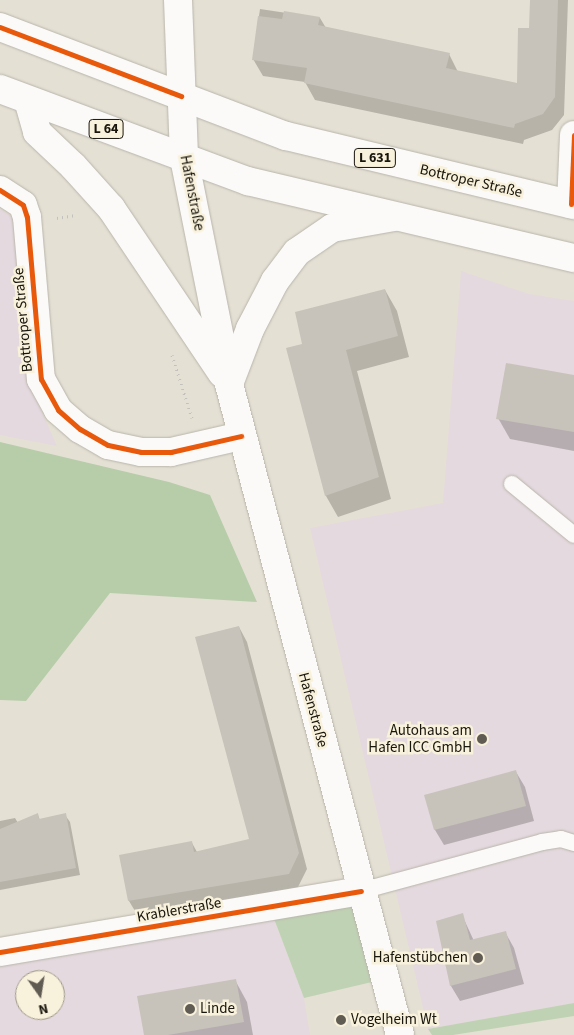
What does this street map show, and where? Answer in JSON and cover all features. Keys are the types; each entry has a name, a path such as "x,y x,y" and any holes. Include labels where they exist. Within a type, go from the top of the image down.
{"main road":[{"name":"Hafenstraße","path":"178,0 184,158 241,436 400,1035"},
{"name":"Bottroper Straße","path":"0,27 286,136 573,204"},
{"name":"L 64","path":"0,89 184,158"},
{"name":"Hafenstraße","path":"28,100 37,132 73,166 116,215 230,384"},
{"path":"573,204 574,135"},
{"path":"184,158 248,180 394,217 574,258"},
{"name":"Bottroper Straße","path":"0,190 23,205 27,217 41,379 58,410 80,429 108,445 141,452 170,452 241,436"},
{"path":"230,384 254,321 275,281 297,252 332,228 394,217"},
{"name":"Krablerstraße","path":"0,952 362,891"}],"lane":[{"path":"512,484 574,536"},
{"path":"362,891 542,842 561,839 574,843"}],"shaded area":[{"path":"0,209 16,219 30,385 57,446 0,435"},
{"path":"461,271 529,294 574,301 574,1003 428,1029 310,528 443,503"},
{"path":"273,916 304,998 310,1035 0,1035 0,963"}],"green space":[{"path":"0,442 169,482 210,495 257,602 110,593 26,701 0,700"},
{"path":"354,901 372,982 304,998 273,916"},
{"path":"574,1003 574,1016 453,1035 432,1035 428,1029"}],"building":[{"path":"530,0 558,0 555,97 543,114 515,124 514,128 304,83 307,68 252,60 258,16 282,19 284,11 320,17 318,25 450,53 446,68 517,83 518,28 529,28"},
{"path":"385,289 398,336 346,350 379,477 325,496 286,348 302,344 295,312"},
{"path":"506,363 574,375 574,432 496,419"},
{"path":"239,626 299,853 289,874 128,901 119,855 192,841 194,852 249,839 195,637"},
{"path":"516,770 526,806 434,830 424,795"},
{"path":"38,813 39,819 66,813 76,868 0,882 0,829"},
{"name":"Hafenstübchen","path":"463,913 470,940 506,931 516,969 450,986 436,921"},
{"name":"Linde","path":"236,979 244,1022 168,1035 144,1035 137,996"}],"cycle path":[{"path":"0,27 181,96"},
{"path":"571,204 574,135"},
{"path":"0,190 23,205 27,217 41,379 58,410 80,429 108,445 141,452 171,452 241,436"},
{"path":"0,952 361,891"}],"place":[{"name":"Autohaus am Hafen ICC GmbH","path":"482,739"},
{"name":"Hafenstübchen","path":"478,958"},
{"name":"Linde","path":"190,1009"},
{"name":"Vogelheim Wt","path":"341,1020"}]}
